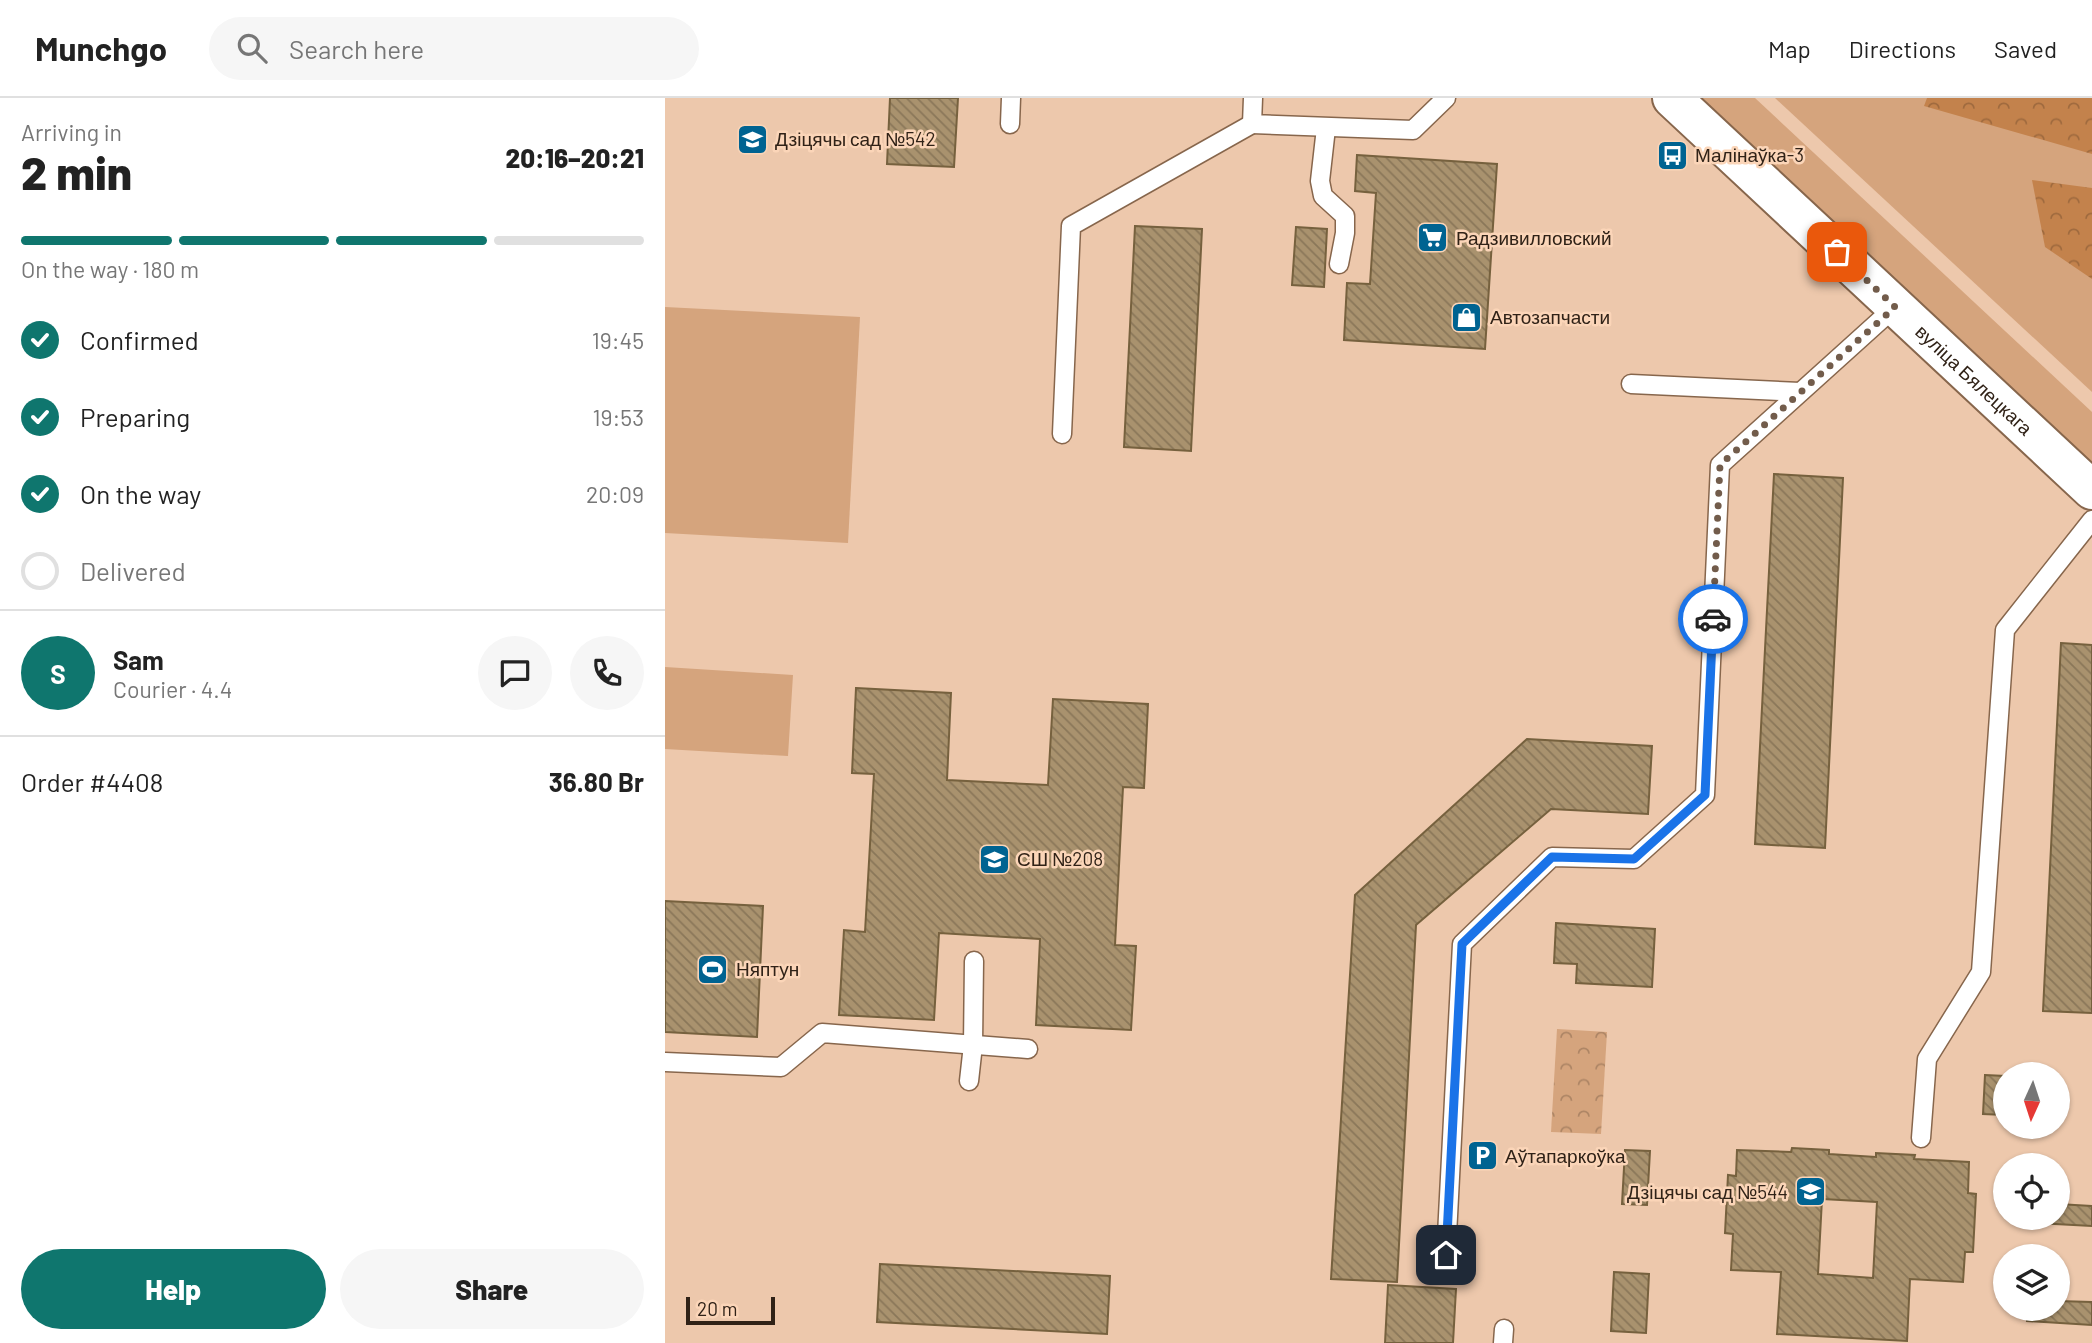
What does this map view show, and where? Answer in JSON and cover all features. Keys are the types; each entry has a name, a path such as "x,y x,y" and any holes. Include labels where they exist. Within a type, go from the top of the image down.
{"street":[{"name":"вуліца Бялецкага","path":"1672,98 2092,490"}],"lane":[{"path":"1010,124 1011,98"},
{"path":"1252,124 1253,98"},
{"path":"1062,434 1071,226 1252,124 1413,130 1446,98"},
{"path":"1326,128 1320,181 1323,196 1345,216 1345,233 1339,264"},
{"path":"1446,1255 1462,944 1552,857 1634,859 1705,795 1720,465 1895,307"},
{"path":"1631,384 1800,392"},
{"path":"1921,1138 1927,1059 1981,972 2005,630 2092,520"},
{"path":"969,1081 973,1045 974,961"},
{"path":"665,1062 782,1067 822,1033 1028,1049"}],"green space":[{"path":"1696,98 1755,98 2092,412 2092,465"},
{"path":"1775,98 2092,98 2092,392"},
{"path":"1927,98 2092,98 2092,154 1924,106"},
{"path":"2032,180 2092,188 2092,279 2045,247"},
{"path":"665,307 860,317 848,543 665,533"},
{"path":"665,667 793,675 788,756 665,749"},
{"path":"1557,1029 1607,1032 1601,1134 1551,1132"}],"building":[{"path":"890,98 958,98 954,167 887,164"},
{"name":"Радзивилловский","path":"1357,155 1497,164 1485,349 1344,340 1347,283 1370,284 1376,193 1355,191"},
{"path":"1135,226 1202,229 1191,451 1124,447"},
{"path":"1296,227 1327,229 1324,287 1292,285"},
{"path":"1774,474 1843,478 1825,848 1755,844"},
{"path":"2061,643 2092,645 2092,1013 2043,1011"},
{"name":"СШ №208","path":"856,688 951,693 947,780 1048,785 1053,699 1148,704 1144,788 1123,787 1115,945 1136,946 1131,1030 1036,1025 1040,939 939,933 934,1020 839,1015 844,930 865,932 874,774 852,773"},
{"path":"1527,739 1652,746 1648,814 1551,809 1416,925 1397,1282 1331,1279 1355,895"},
{"name":"Няптун","path":"665,901 763,906 757,1037 665,1032"},
{"path":"1556,923 1655,929 1652,987 1576,983 1577,964 1554,963"},
{"path":"1985,1075 1993,1075 1993,1114 1983,1114"},
{"path":"1792,1148 1829,1150 1829,1154 1876,1157 1876,1153 1915,1155 1914,1159 1969,1162 1968,1193 1976,1194 1973,1252 1965,1252 1963,1282 1910,1279 1907,1341 1777,1334 1781,1272 1731,1270 1733,1234 1725,1233 1728,1175 1736,1176 1737,1150 1791,1152","holes":["1822,1199 1877,1202 1873,1278 1818,1274"]},
{"path":"1625,1150 1650,1151 1647,1205 1622,1204"},
{"path":"2070,1205 2092,1206 2092,1226 2070,1225"},
{"path":"880,1264 1110,1276 1107,1334 877,1322"},
{"path":"1614,1272 1649,1274 1646,1333 1611,1331"},
{"path":"1388,1285 1456,1289 1453,1343 1385,1343"},
{"path":"2070,1301 2092,1302 2092,1325 2027,1321 2070,1321"}],"way so far":[{"path":"1713,619 1720,465 1895,307 1837,252"}],"place":[{"name":"Дзіцячы сад №542","path":"752,139"},
{"name":"Малінаўка-3","path":"1672,155"},
{"name":"Радзивилловский","path":"1433,238"},
{"name":"Автозапчасти","path":"1467,317"},
{"name":"СШ №208","path":"994,859"},
{"name":"Няптун","path":"713,969"},
{"name":"Аўтапаркоўка","path":"1482,1156"},
{"name":"Дзіцячы сад №544","path":"1811,1192"}],"route":[{"path":"1446,1255 1462,944 1552,857 1634,859 1705,795 1713,619"}]}
